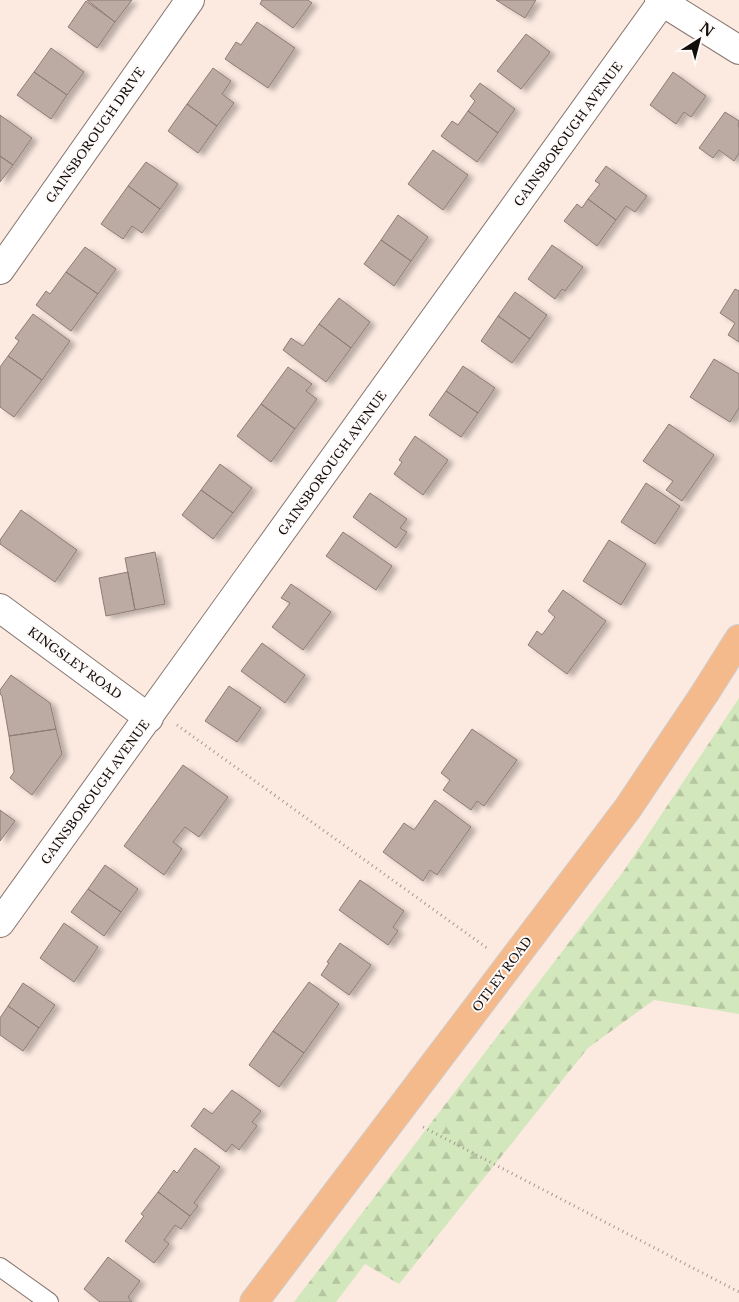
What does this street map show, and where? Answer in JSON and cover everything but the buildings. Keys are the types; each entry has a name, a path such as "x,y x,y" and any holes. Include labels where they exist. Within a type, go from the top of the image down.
{"highway":[{"name":"OTLEY ROAD","path":"254,1302 628,808 739,639"}],"street":[{"name":"GAINSBOROUGH DRIVE","path":"0,270 190,0"},
{"path":"661,1 739,50"},
{"name":"GAINSBOROUGH AVENUE","path":"0,923 152,714 661,1"},
{"name":"KINGSLEY ROAD","path":"0,608 152,714"}],"lane":[{"path":"0,1267 49,1302"}],"path":[{"path":"152,714 510,964"},
{"path":"397,1111 420,1126 739,1292"}],"green space":[{"path":"739,698 739,1014 654,1000 588,1048 399,1284 365,1264 336,1302 294,1302 623,872"}]}
